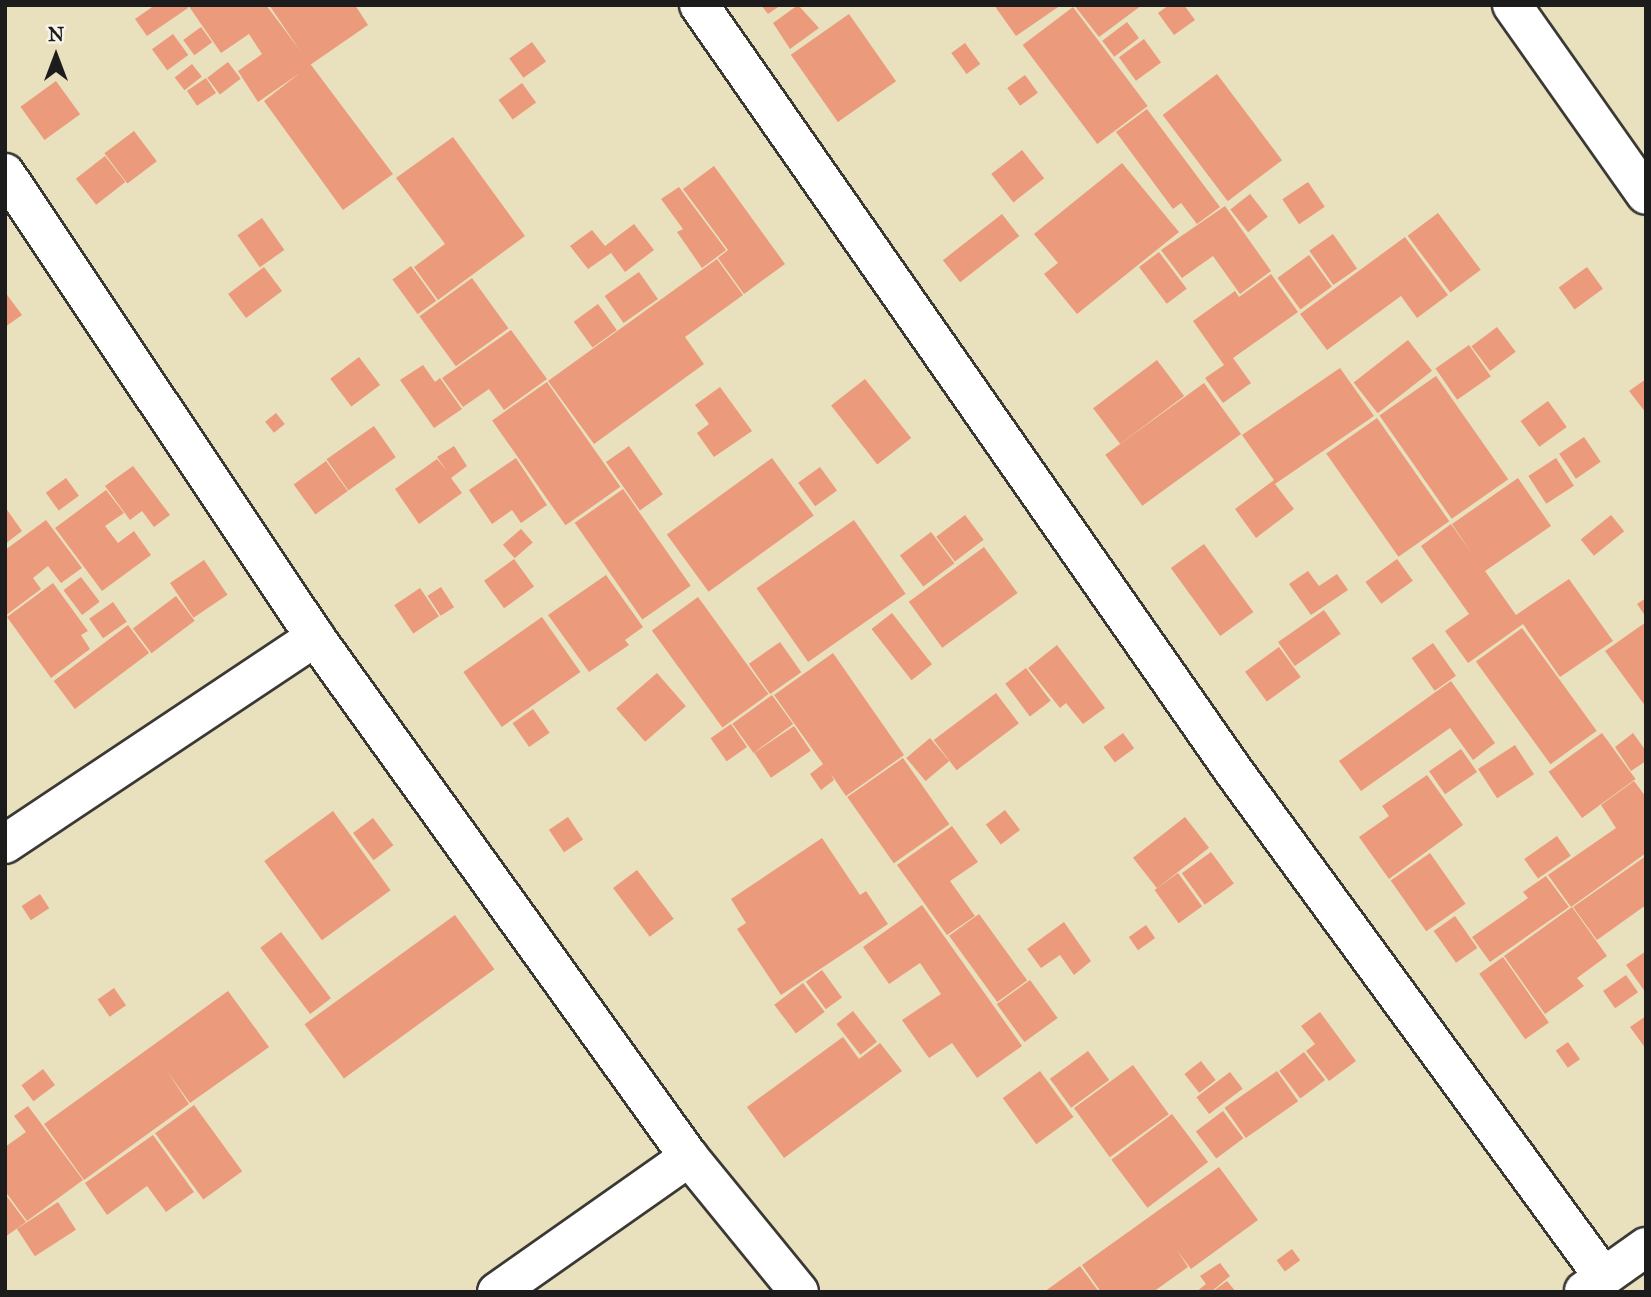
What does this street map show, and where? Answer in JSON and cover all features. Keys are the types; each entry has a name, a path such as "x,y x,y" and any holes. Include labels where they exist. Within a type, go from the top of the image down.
{"street":[{"path":"699,5 1593,1284 1646,1247"},
{"path":"1511,5 1646,195"},
{"path":"5,173 315,637 689,1157 799,1292"},
{"path":"5,844 315,637"},
{"path":"498,1292 689,1157"}],"building":[{"path":"155,5 187,5 188,8 147,36 135,19"},
{"path":"188,5 266,5 393,174 343,210 264,101 300,73 258,102 238,71 262,54 249,34 221,53"},
{"path":"269,5 355,5 368,25 310,65"},
{"path":"761,5 781,5 768,14"},
{"path":"798,5 819,28 790,49 773,23"},
{"path":"994,5 1061,5 1016,36"},
{"path":"1074,5 1142,5 1099,37"},
{"path":"1169,5 1184,5 1195,20 1174,35 1158,13"},
{"path":"1073,7 1148,106 1097,144 1023,45"},
{"path":"849,14 896,81 838,122 791,55"},
{"path":"1127,22 1139,38 1114,57 1102,41"},
{"path":"201,27 212,42 194,55 183,40"},
{"path":"173,34 188,55 167,70 152,49"},
{"path":"1144,39 1161,62 1136,81 1119,57"},
{"path":"532,42 546,61 523,78 509,58"},
{"path":"965,43 980,64 967,74 951,53"},
{"path":"228,62 241,79 220,94 207,78"},
{"path":"192,64 202,77 185,90 175,78"},
{"path":"1217,74 1282,160 1228,201 1163,115"},
{"path":"1025,75 1038,93 1020,106 1007,88"},
{"path":"206,78 216,93 197,106 187,91"},
{"path":"56,81 80,114 45,140 20,107"},
{"path":"522,83 536,102 513,119 499,100"},
{"path":"1147,109 1220,207 1197,224 1181,203 1173,209 1116,132"},
{"path":"134,131 157,161 127,184 104,153"},
{"path":"453,137 525,236 438,300 414,267 445,244 396,178"},
{"path":"1022,150 1044,178 1013,202 991,174"},
{"path":"105,156 125,182 96,205 76,179"},
{"path":"1122,163 1179,232 1077,314 1044,274 1058,263 1034,234"},
{"path":"714,166 785,264 744,294 718,258 728,250 683,189"},
{"path":"1308,182 1325,207 1299,224 1282,199"},
{"path":"679,187 726,250 702,268 677,232 683,229 661,199"},
{"path":"1250,194 1268,217 1248,232 1230,209"},
{"path":"1225,206 1271,271 1240,294 1213,256 1182,278 1161,250"},
{"path":"1438,213 1481,270 1450,293 1408,236"},
{"path":"1002,214 1019,236 960,282 943,260"},
{"path":"262,218 284,250 260,267 237,235"},
{"path":"634,224 654,250 625,272 611,253 588,269 570,246 592,230 605,246"},
{"path":"1333,234 1357,268 1333,285 1309,251"},
{"path":"1405,237 1448,295 1417,318 1401,296 1327,350 1300,314"},
{"path":"1159,252 1187,289 1167,304 1139,267"},
{"path":"1309,255 1332,287 1300,309 1277,278"},
{"path":"717,259 743,295 685,337 704,364 594,444 548,381"},
{"path":"411,266 436,301 418,314 392,280"},
{"path":"264,267 282,291 246,318 228,294"},
{"path":"1587,267 1603,289 1575,309 1559,288"},
{"path":"639,272 658,299 624,323 605,296"},
{"path":"1271,274 1298,312 1233,358 1251,383 1223,403 1205,378 1224,365 1193,321 1235,291 1239,297"},
{"path":"472,278 508,328 456,366 419,316"},
{"path":"5,292 22,315 5,327"},
{"path":"598,304 617,330 593,348 574,322"},
{"path":"1497,327 1516,352 1490,371 1471,346"},
{"path":"511,330 547,379 504,410 489,389 463,407 442,378"},
{"path":"1408,340 1432,371 1378,413 1354,382"},
{"path":"1469,345 1491,376 1457,400 1435,369"},
{"path":"359,357 380,385 351,407 330,379"},
{"path":"1157,360 1184,396 1120,444 1093,408"},
{"path":"423,365 435,382 440,378 462,409 434,428 400,380"},
{"path":"1340,368 1374,416 1275,484 1294,509 1256,538 1235,509 1274,480 1242,435"},
{"path":"1436,376 1508,479 1452,519 1379,416"},
{"path":"865,379 911,438 877,465 831,405"},
{"path":"1646,379 1646,413 1629,391"},
{"path":"547,382 620,487 566,525 492,420"},
{"path":"1204,383 1241,434 1142,506 1105,455"},
{"path":"720,387 752,431 714,457 697,433 709,424 695,405"},
{"path":"1548,401 1567,427 1539,447 1520,421"},
{"path":"276,413 285,424 274,433 265,422"},
{"path":"1377,418 1449,521 1398,557 1326,454"},
{"path":"374,426 396,457 348,490 326,459"},
{"path":"1584,437 1601,462 1576,479 1559,454"},
{"path":"454,446 467,466 451,478 462,493 419,524 395,489 437,459 447,471 437,457"},
{"path":"629,446 663,494 640,510 606,462"},
{"path":"516,458 547,505 521,523 512,510 492,524 469,490"},
{"path":"772,458 814,515 709,592 667,534"},
{"path":"1556,458 1574,486 1546,504 1528,476"},
{"path":"326,461 348,491 315,514 294,485"},
{"path":"133,466 170,515 154,527 142,511 130,520 105,486"},
{"path":"820,467 837,490 815,506 798,483"},
{"path":"66,478 79,496 59,510 46,493"},
{"path":"1518,478 1551,526 1485,571 1516,615 1569,579 1613,641 1560,677 1523,624 1468,663 1445,631 1469,614 1421,546 1451,524 1473,555 1452,524"},
{"path":"623,489 691,586 642,620 575,523"},
{"path":"106,490 124,513 105,526 118,543 134,531 151,555 102,591 55,528"},
{"path":"5,507 22,531 5,544"},
{"path":"965,515 984,540 955,561 936,537"},
{"path":"1611,515 1624,531 1594,556 1581,540"},
{"path":"46,520 82,568 61,583 48,566 33,578 41,589 5,616 5,550"},
{"path":"854,520 906,594 808,662 757,588"},
{"path":"521,529 533,543 515,558 503,545"},
{"path":"931,532 954,563 923,587 900,555"},
{"path":"1204,544 1253,612 1220,636 1171,568"},
{"path":"984,547 1018,593 942,648 909,602"},
{"path":"514,559 534,587 504,608 484,581"},
{"path":"1397,559 1413,581 1381,604 1365,582"},
{"path":"204,560 227,595 193,618 170,583"},
{"path":"1308,571 1319,586 1337,574 1348,590 1311,615 1289,584"},
{"path":"606,575 643,627 625,640 629,645 589,672 548,615"},
{"path":"81,577 100,602 82,615 63,590"},
{"path":"53,583 88,631 81,635 90,649 51,678 7,617"},
{"path":"441,587 454,607 441,616 428,596"},
{"path":"420,588 439,616 413,634 394,605"},
{"path":"176,596 195,621 152,653 133,628"},
{"path":"698,597 769,694 722,728 652,631"},
{"path":"1646,598 1646,617 1637,604"},
{"path":"113,602 127,622 103,638 89,619"},
{"path":"1324,610 1341,634 1295,666 1278,642"},
{"path":"892,613 932,664 912,680 872,629"},
{"path":"542,617 580,672 502,727 463,672"},
{"path":"1646,622 1646,707 1605,651"},
{"path":"128,625 149,653 75,709 54,681"},
{"path":"1522,628 1597,731 1551,764 1476,662"},
{"path":"780,642 801,672 770,694 749,664"},
{"path":"1433,643 1456,676 1435,691 1412,658"},
{"path":"1057,645 1105,708 1083,724 1066,703 1060,708 1028,668"},
{"path":"1279,647 1301,677 1267,702 1245,672"},
{"path":"833,653 904,755 846,796 831,774 834,780 821,790 810,774 823,764 774,695"},
{"path":"1026,668 1051,701 1030,716 1005,684"},
{"path":"657,673 686,706 645,742 616,708"},
{"path":"1451,681 1495,743 1473,760 1450,728 1361,791 1339,761"},
{"path":"996,693 1019,723 957,770 934,740"},
{"path":"772,695 793,724 754,753 732,724"},
{"path":"533,709 550,733 529,747 513,723"},
{"path":"731,724 747,747 727,761 711,738"},
{"path":"794,726 811,751 771,778 754,753"},
{"path":"1123,733 1134,748 1115,762 1104,747"},
{"path":"1602,733 1636,779 1582,818 1549,772"},
{"path":"1633,733 1646,751 1646,761 1631,771 1615,747"},
{"path":"930,738 949,761 926,781 906,758"},
{"path":"1515,745 1534,774 1497,798 1478,769"},
{"path":"1461,749 1477,772 1445,794 1429,771"},
{"path":"903,758 949,824 894,863 847,797"},
{"path":"1427,775 1463,825 1389,879 1359,837 1389,816 1382,806"},
{"path":"1634,781 1646,797 1646,853 1571,907 1548,875 1616,828 1601,805"},
{"path":"1005,810 1020,830 1001,844 986,824"},
{"path":"333,811 391,890 322,940 264,861"},
{"path":"568,817 583,839 564,852 549,830"},
{"path":"1185,817 1209,848 1157,888 1133,858"},
{"path":"373,818 393,845 373,860 353,833"},
{"path":"952,826 978,862 950,881 975,916 947,935 897,865"},
{"path":"1557,836 1571,856 1538,879 1524,859"},
{"path":"822,838 860,895 866,891 888,924 781,995 737,929 746,923 731,899"},
{"path":"1211,852 1234,884 1205,905 1182,873"},
{"path":"1430,853 1466,904 1426,931 1391,881"},
{"path":"1646,856 1646,905 1597,940 1573,907"},
{"path":"637,870 674,919 650,937 613,888"},
{"path":"1178,873 1202,906 1179,923 1155,890"},
{"path":"1546,876 1569,907 1490,962 1472,937 1528,898 1523,892"},
{"path":"40,894 49,908 31,920 22,906"},
{"path":"922,905 1022,1046 977,1078 952,1043 929,1058 902,1020 941,994 920,963 889,984 863,947"},
{"path":"1572,907 1607,956 1577,978 1584,986 1545,1014 1504,956"},
{"path":"979,914 1027,980 997,1002 949,936"},
{"path":"455,915 494,969 344,1079 305,1024"},
{"path":"1455,916 1477,948 1456,963 1434,931"},
{"path":"1064,922 1091,961 1074,975 1060,955 1041,968 1027,949"},
{"path":"1146,925 1155,938 1138,950 1129,937"},
{"path":"281,932 331,998 310,1014 260,948"},
{"path":"1646,951 1646,993 1626,965"},
{"path":"1503,957 1549,1023 1525,1039 1479,974"},
{"path":"822,970 842,998 826,1009 806,982"},
{"path":"1626,975 1638,992 1615,1008 1603,991"},
{"path":"1030,980 1058,1018 1024,1042 997,1004"},
{"path":"803,983 825,1012 796,1033 774,1005"},
{"path":"114,988 126,1005 110,1017 98,999"},
{"path":"228,991 269,1047 190,1103 167,1071 189,1104 84,1180 44,1124"},
{"path":"853,1011 877,1042 860,1055 836,1024"},
{"path":"1320,1012 1356,1061 1329,1081 1306,1051 1315,1044 1301,1026"},
{"path":"1646,1016 1646,1049 1630,1027"},
{"path":"843,1037 859,1059 880,1043 902,1071 784,1158 747,1107"},
{"path":"1568,1042 1580,1059 1568,1068 1556,1051"},
{"path":"1088,1051 1109,1080 1071,1108 1050,1079"},
{"path":"1304,1052 1325,1080 1300,1099 1279,1071"},
{"path":"1201,1061 1216,1080 1199,1093 1184,1074"},
{"path":"1133,1065 1169,1114 1110,1157 1074,1108"},
{"path":"43,1069 55,1085 33,1101 21,1085"},
{"path":"1040,1071 1074,1117 1036,1144 1003,1098"},
{"path":"1277,1071 1298,1101 1246,1138 1225,1108"},
{"path":"1230,1072 1243,1089 1209,1114 1196,1097"},
{"path":"194,1105 242,1171 203,1200 155,1133"},
{"path":"28,1106 83,1180 27,1221 5,1191 5,1147 26,1132 14,1116"},
{"path":"1223,1111 1243,1138 1216,1159 1196,1131"},
{"path":"1172,1114 1208,1162 1147,1208 1111,1160"},
{"path":"153,1135 194,1192 166,1212 147,1186 107,1215 85,1183"},
{"path":"1219,1167 1258,1220 1191,1269 1177,1250 1188,1267 1153,1292 1101,1292 1082,1265"},
{"path":"5,1194 26,1222 5,1237"},
{"path":"58,1202 76,1230 35,1256 17,1229"},
{"path":"1292,1249 1300,1260 1285,1271 1277,1260"},
{"path":"1220,1263 1230,1276 1211,1292 1196,1292 1206,1284 1200,1276"},
{"path":"1080,1266 1099,1292 1044,1292"},
{"path":"1227,1281 1236,1292 1212,1292"}]}
